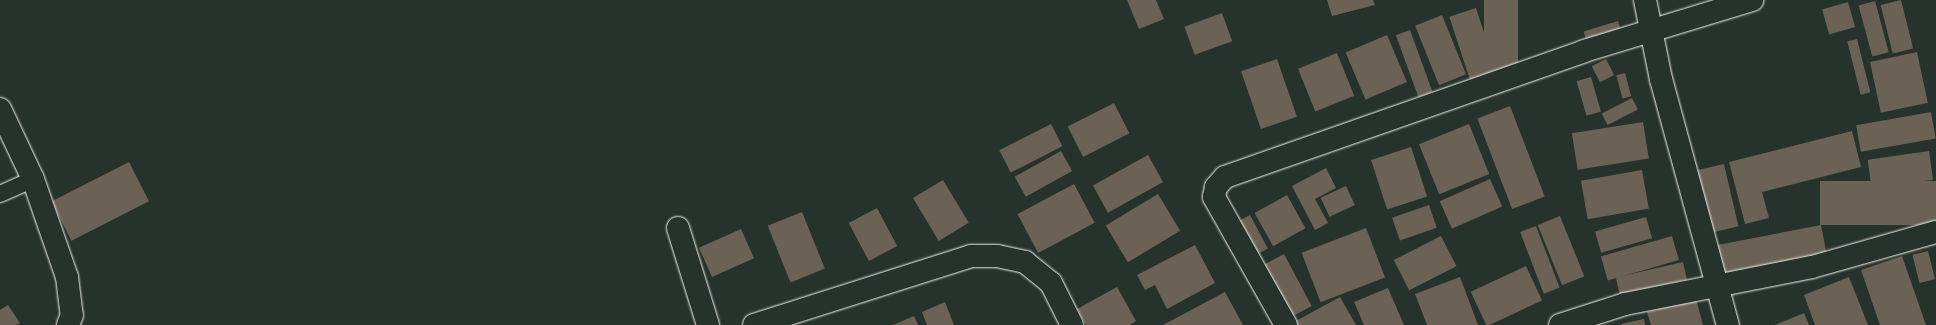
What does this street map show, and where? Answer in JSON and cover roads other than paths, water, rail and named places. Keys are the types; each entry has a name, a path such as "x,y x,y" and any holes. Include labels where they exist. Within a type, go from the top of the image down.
{"street":[{"path":"1645,0 1661,79 1728,325"},
{"path":"1286,325 1214,197 1216,187 1225,177 1651,28 1752,0"},
{"path":"0,108 33,179 67,277 72,316 68,325"},
{"path":"678,228 708,325"},
{"path":"1560,325 1625,304 1812,267 1936,232"},
{"path":"754,325 971,256 997,256 1025,262 1051,283 1072,325"}],"lane":[{"path":"0,194 33,179"}]}
